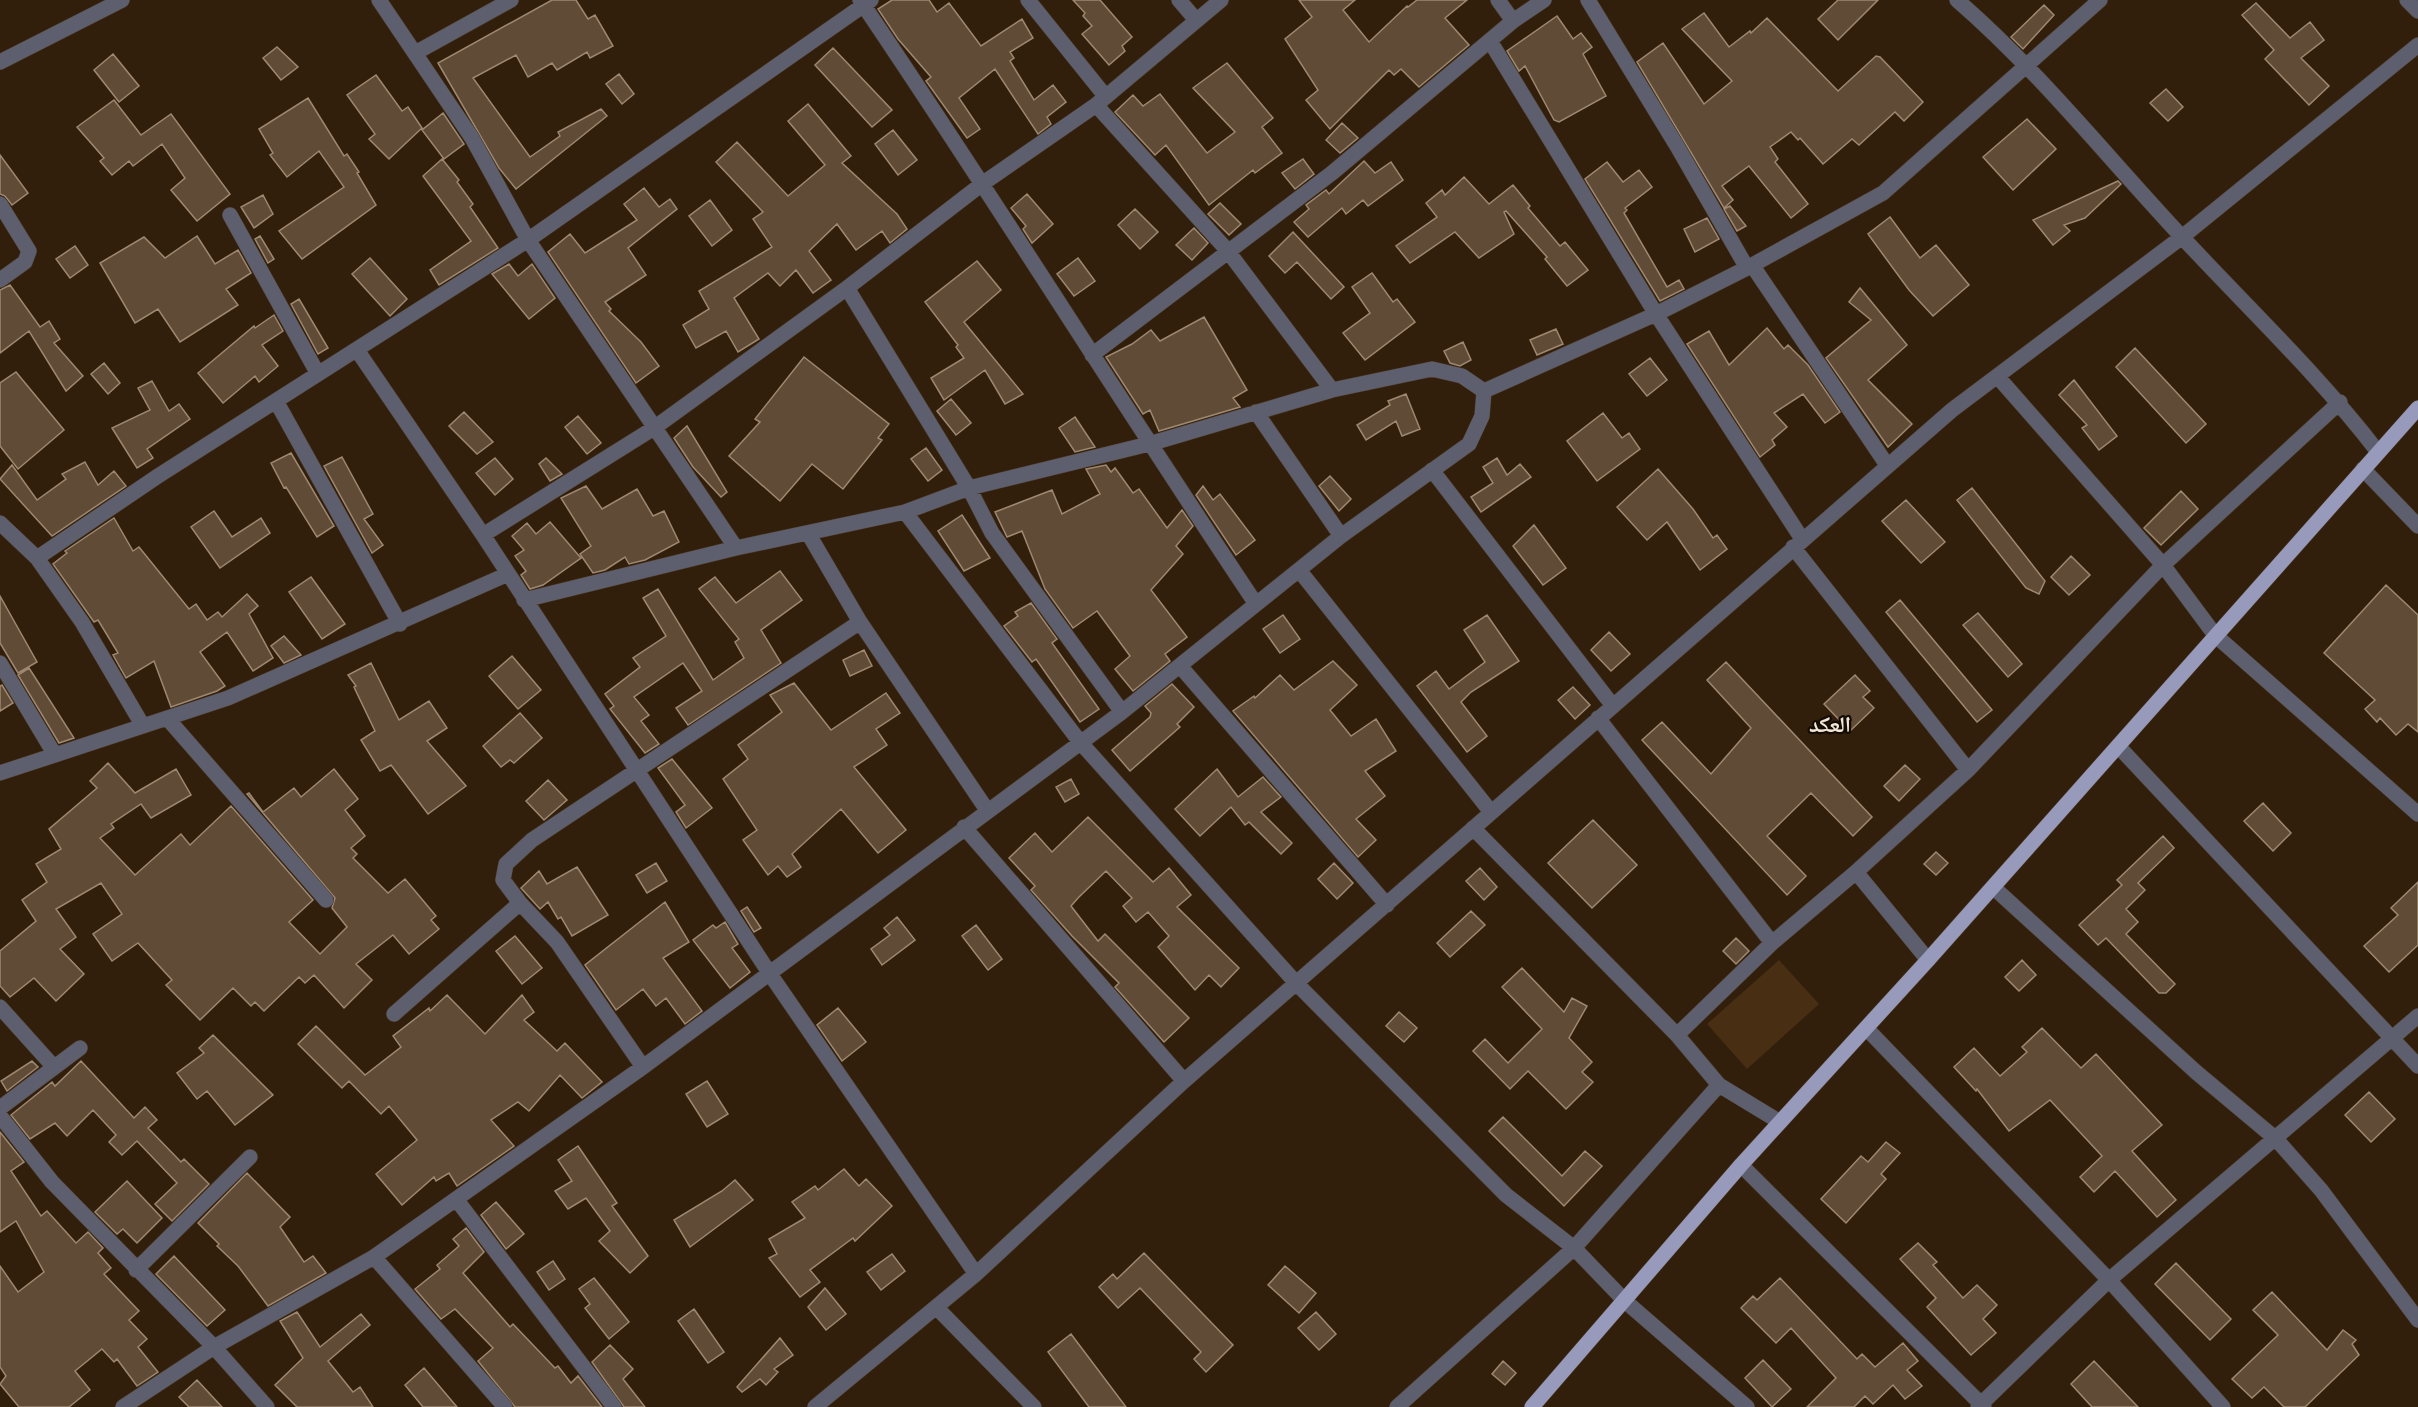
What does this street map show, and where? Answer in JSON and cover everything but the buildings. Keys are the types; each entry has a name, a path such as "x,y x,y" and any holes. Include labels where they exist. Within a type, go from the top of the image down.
{"main road":[{"path":"1532,1407 1741,1165 1867,1029 2418,408"}],"street":[{"path":"0,63 123,0"},
{"path":"379,0 417,52 472,138 528,240 735,548"},
{"path":"417,52 511,0"},
{"path":"1028,0 1101,101 1227,250 1332,390"},
{"path":"1179,0 1196,21"},
{"path":"483,536 654,428 847,288 982,184 1101,101 1221,0"},
{"path":"1498,0 1513,21"},
{"path":"1092,356 1227,250 1332,172 1513,21 1544,0"},
{"path":"1588,0 1749,267 1887,465"},
{"path":"1957,0 2026,68 2182,237 2340,402 2378,452"},
{"path":"1484,392 1656,314 1749,267 1883,193 2100,0"},
{"path":"2407,0 2418,11"},
{"path":"37,558 158,476 528,240 865,2 1149,444 1256,604"},
{"path":"1490,41 1798,543 1968,770"},
{"path":"815,1407 976,1274 1184,1081 1598,718 1698,634 1887,465 1952,410 2182,237 2418,45"},
{"path":"0,204 29,251 25,262 0,280"},
{"path":"230,215 318,374"},
{"path":"847,288 969,488 992,533 1122,712"},
{"path":"357,350 483,536 770,974 976,1274"},
{"path":"524,600 735,548 905,512 969,488 1149,444 1332,390 1432,369 1462,376 1484,392"},
{"path":"1997,376 2163,565 2215,635 2418,814"},
{"path":"123,1407 214,1347 374,1257 643,1067 1122,712 1341,536 1469,444 1482,416 1484,392"},
{"path":"276,401 400,624"},
{"path":"1677,1035 1772,943 1856,872 1968,770 2163,565 2340,402"},
{"path":"1256,412 1341,536"},
{"path":"2363,469 2418,526"},
{"path":"1432,470 1613,706"},
{"path":"905,512 1080,742 1297,984 1506,1195 1574,1248 1625,1300 1747,1407"},
{"path":"0,523 37,558 82,622 143,726"},
{"path":"808,533 860,622 987,810"},
{"path":"1299,570 1491,812"},
{"path":"0,773 228,698 400,624 508,574"},
{"path":"643,1067 557,942 502,880 506,864 532,840 860,622"},
{"path":"0,663 54,755"},
{"path":"1180,666 1386,905"},
{"path":"167,718 326,900"},
{"path":"1598,718 1772,943"},
{"path":"2118,746 2418,1066"},
{"path":"964,827 1184,1081"},
{"path":"1473,828 1677,1035 1719,1085 1780,1122"},
{"path":"1856,872 1928,960"},
{"path":"1993,887 2196,1072 2276,1139 2321,1190 2418,1320"},
{"path":"394,1014 520,903"},
{"path":"0,1007 53,1066"},
{"path":"1741,1165 1981,1406 2109,1280 2418,1016"},
{"path":"1867,1029 2109,1280 2223,1407"},
{"path":"0,1108 53,1066 81,1048"},
{"path":"1397,1407 1574,1248 1719,1085"},
{"path":"0,1116 51,1182 214,1347 267,1407"},
{"path":"136,1270 250,1157"},
{"path":"456,1199 614,1407"},
{"path":"374,1257 505,1407"},
{"path":"936,1307 1034,1407"}],"shaded area":[{"path":"1779,960 1819,1004 1747,1069 1707,1024"}],"district":[{"name":"العكد","path":"1830,724"}]}
